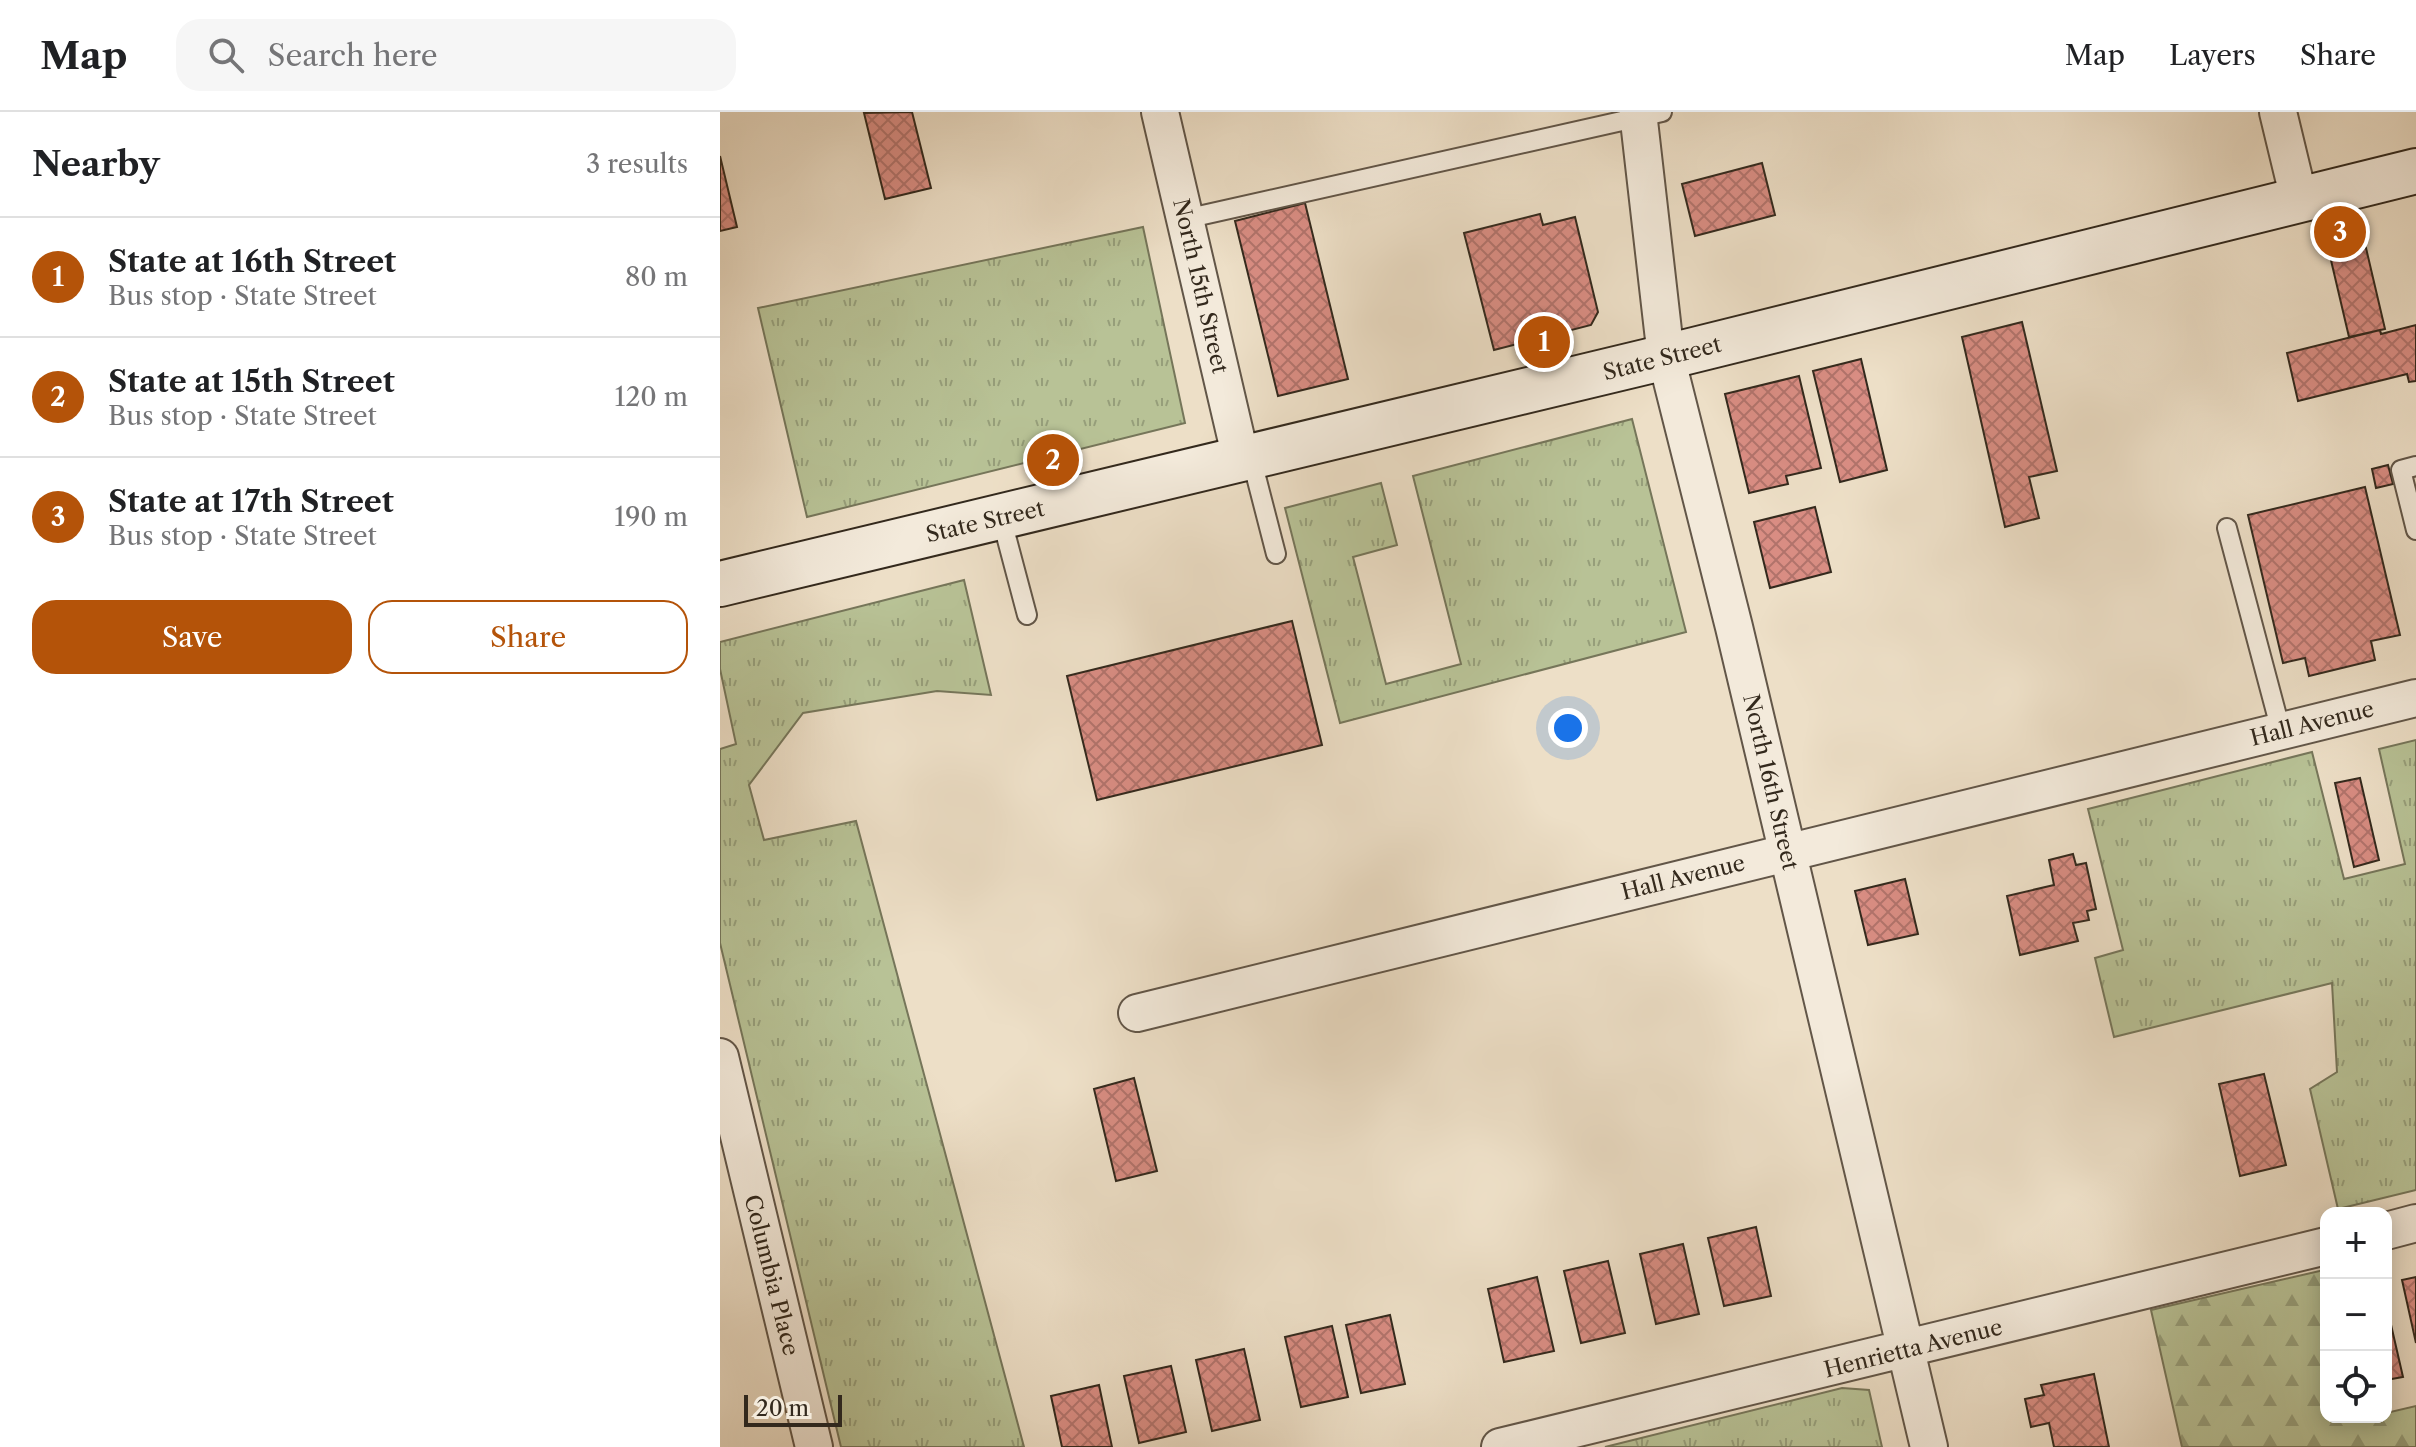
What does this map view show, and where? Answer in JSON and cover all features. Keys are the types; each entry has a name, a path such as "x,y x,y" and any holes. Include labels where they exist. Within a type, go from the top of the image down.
{"main road":[{"name":"State Street","path":"720,584 1666,357 2416,171"}],"street":[{"name":"North 15th Street","path":"1160,112 1246,458"},
{"path":"2278,112 2299,199"},
{"name":"North 16th Street","path":"1646,114 1666,357 1929,1447"},
{"name":"Hall Avenue","path":"1137,1013 2416,698"},
{"name":"Columbia Place","path":"720,1057 814,1447"},
{"path":"2392,1229 2416,1223"},
{"name":"Henrietta Avenue","path":"1500,1447 2320,1247"}],"lane":[{"path":"1185,219 1646,114"},
{"path":"1246,458 1276,554"},
{"path":"2416,466 2401,470 2416,530"},
{"path":"1001,517 1027,615"},
{"path":"2227,528 2281,731"}],"green space":[{"path":"1143,227 1185,423 807,517 758,308"},
{"path":"1632,419 1686,632 1340,723 1285,508 1381,483 1397,545 1353,557 1386,684 1461,664 1413,476"},
{"path":"964,580 991,695 937,691 803,713 749,785 764,840 856,821 1024,1447 841,1447 720,943 720,749 736,744 720,669 720,642"},
{"path":"2416,740 2416,1190 2338,1207 2310,1089 2337,1072 2332,983 2114,1037 2095,958 2123,950 2088,809 2312,752 2344,879 2405,864 2379,749"},
{"path":"2320,1271 2320,1423 2392,1423 2392,1412 2416,1406 2416,1447 2182,1447 2151,1310"},
{"path":"1842,1388 1869,1390 1882,1447 1605,1447"}],"building":[{"path":"912,112 931,188 885,199 864,113"},
{"path":"720,156 737,227 720,231"},
{"path":"1762,163 1775,215 1695,236 1682,184"},
{"path":"1305,203 1348,379 1278,396 1235,221"},
{"path":"1540,214 1543,225 1575,217 1598,312 1591,325 1494,350 1464,233"},
{"path":"2366,248 2385,329 2349,337 2330,256"},
{"path":"2022,322 2057,471 2029,477 2039,518 2005,527 1962,337"},
{"path":"2416,325 2416,381 2409,382 2407,374 2298,401 2287,353 2380,330 2381,334"},
{"path":"1861,359 1887,470 1840,482 1813,371"},
{"path":"1799,376 1821,468 1786,476 1788,484 1749,493 1725,394"},
{"path":"2388,465 2393,484 2376,488 2372,469"},
{"path":"2365,487 2400,635 2371,641 2375,660 2309,676 2305,658 2283,663 2248,515"},
{"path":"1815,507 1831,572 1770,588 1754,522"},
{"path":"1292,621 1322,745 1097,800 1067,676"},
{"path":"2360,778 2379,860 2354,867 2335,783"},
{"path":"2073,854 2076,865 2086,863 2096,909 2087,911 2089,920 2073,923 2078,941 2020,955 2007,896 2054,885 2049,860"},
{"path":"1905,879 1918,934 1868,945 1855,891"},
{"path":"2264,1074 2286,1165 2240,1176 2219,1084"},
{"path":"1134,1078 1157,1171 1116,1181 1094,1089"},
{"path":"1756,1227 1771,1296 1724,1306 1708,1238"},
{"path":"1683,1244 1699,1314 1656,1324 1640,1254"},
{"path":"1608,1261 1625,1333 1581,1343 1564,1271"},
{"path":"1537,1277 1554,1351 1504,1362 1488,1289"},
{"path":"2416,1277 2416,1343 2402,1280"},
{"path":"1390,1315 1405,1384 1361,1393 1346,1325"},
{"path":"1332,1326 1348,1397 1301,1407 1285,1337"},
{"path":"2392,1329 2403,1377 2392,1379"},
{"path":"1244,1349 1260,1420 1212,1431 1196,1360"},
{"path":"1171,1366 1186,1432 1139,1443 1124,1376"},
{"path":"2094,1374 2109,1447 2054,1447 2049,1423 2031,1427 2025,1399 2044,1395 2041,1385"},
{"path":"1099,1385 1112,1447 1062,1447 1051,1396"}],"place":[{"name":"State at 17th Street","path":"2340,232"},
{"name":"State at 16th Street","path":"1544,342"},
{"name":"State at 15th Street","path":"1053,460"}]}
